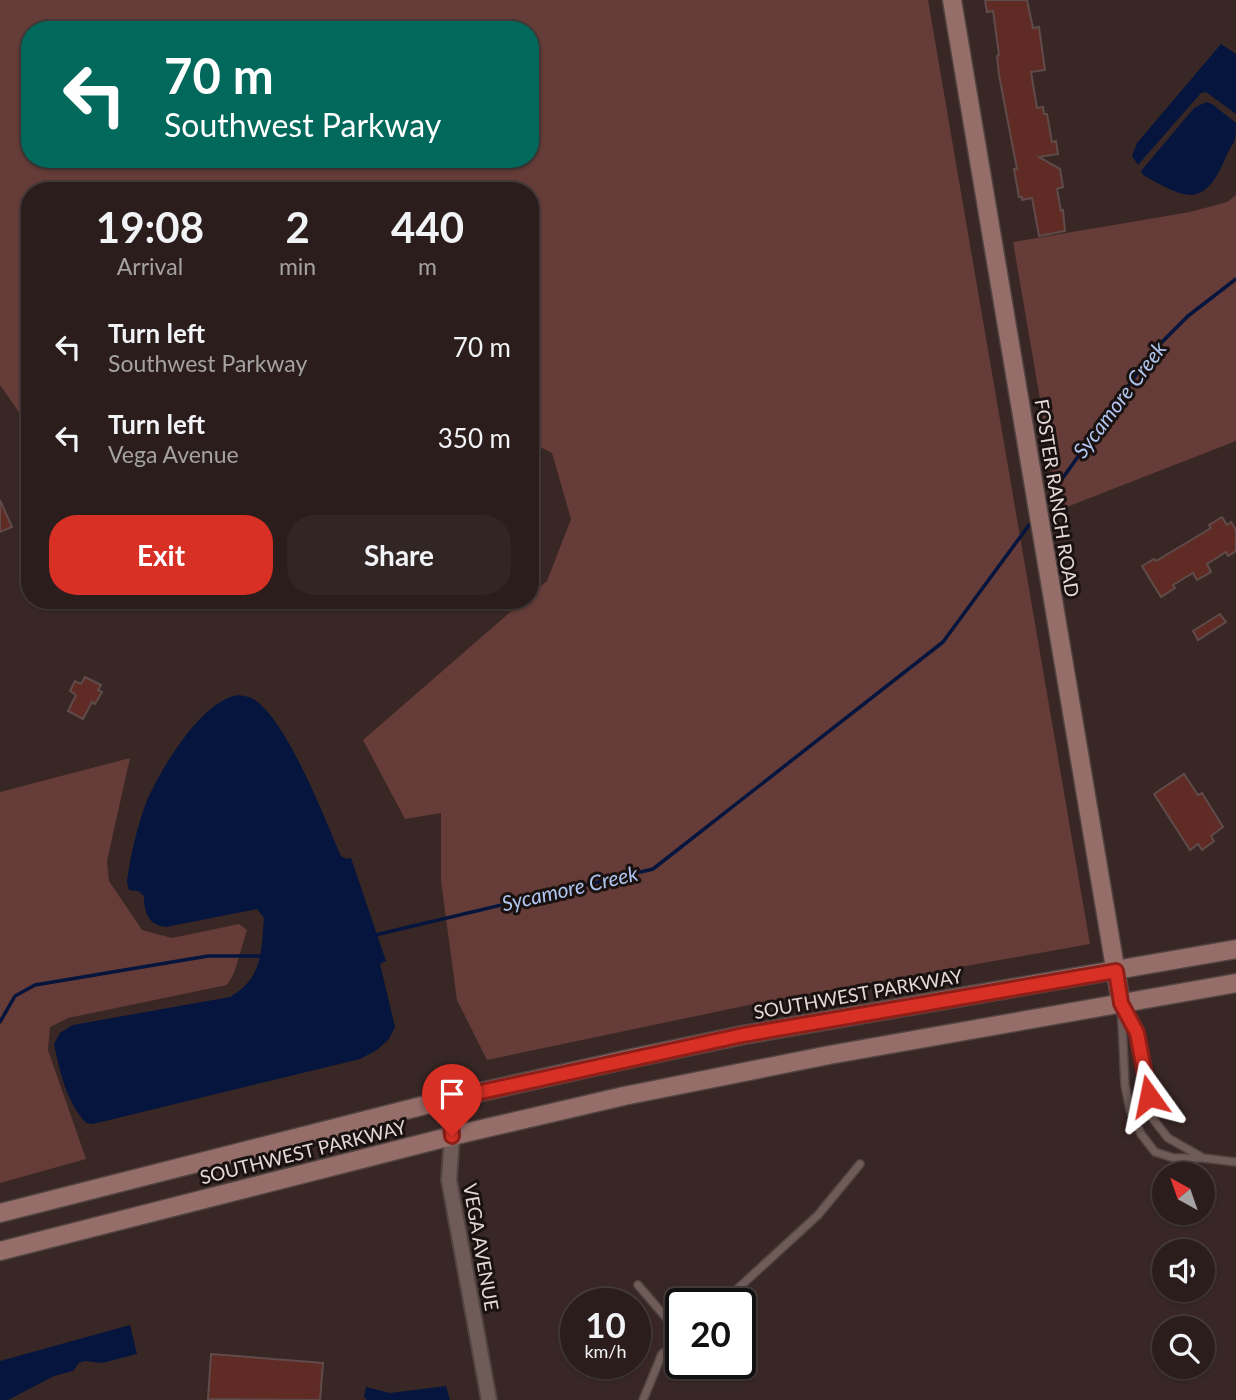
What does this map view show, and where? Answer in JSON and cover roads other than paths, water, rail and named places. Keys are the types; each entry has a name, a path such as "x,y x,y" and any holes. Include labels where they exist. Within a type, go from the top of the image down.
{"main road":[{"name":"FOSTER RANCH ROAD","path":"952,0 1121,1003"},
{"name":"SOUTHWEST PARKWAY","path":"0,1213 449,1099 743,1035 1236,949"},
{"name":"SOUTHWEST PARKWAY","path":"0,1251 452,1136 624,1096 829,1055 1236,983"}],"street":[{"name":"VEGA AVENUE","path":"449,1099 452,1136 449,1180 489,1400"}],"lane":[{"path":"1121,1003 1137,1033 1153,1119 1168,1138 1203,1158"},
{"path":"1121,1003 1125,1084 1135,1123 1155,1152 1174,1158 1236,1162"},
{"path":"738,1288 818,1215 860,1164"},
{"path":"638,1286 665,1319"},
{"path":"643,1400 665,1352"}],"water":[{"path":"1221,44 1236,54 1236,114 1206,92 1201,93 1138,165 1132,156 1137,143"},
{"path":"1206,102 1236,123 1234,143 1209,187 1191,195 1170,189 1143,175 1141,171 1194,108"},
{"path":"239,695 255,700 280,729 304,772 341,856 351,858 386,961 380,964 395,1027 389,1039 377,1050 360,1059 93,1124 86,1123 73,1105 61,1076 54,1044 60,1033 73,1025 230,997 249,981 258,963 264,918 257,909 160,926 148,917 144,896 138,891 129,890 127,883 140,821 161,773 197,722 225,699"},
{"path":"130,1325 137,1354 102,1363 79,1363 73,1371 54,1376 8,1400 0,1400 0,1361"},
{"path":"446,1386 450,1400 367,1400 364,1397 366,1387 390,1393"}],"waterway":[{"name":"Sycamore Creek","path":"1045,503 1153,351 1188,316 1236,279"},
{"name":"Sycamore Creek","path":"375,935 653,869 943,642 1029,525"},
{"name":"Sycamore Creek","path":"0,1022 15,996 35,985 208,956 265,956"}]}
